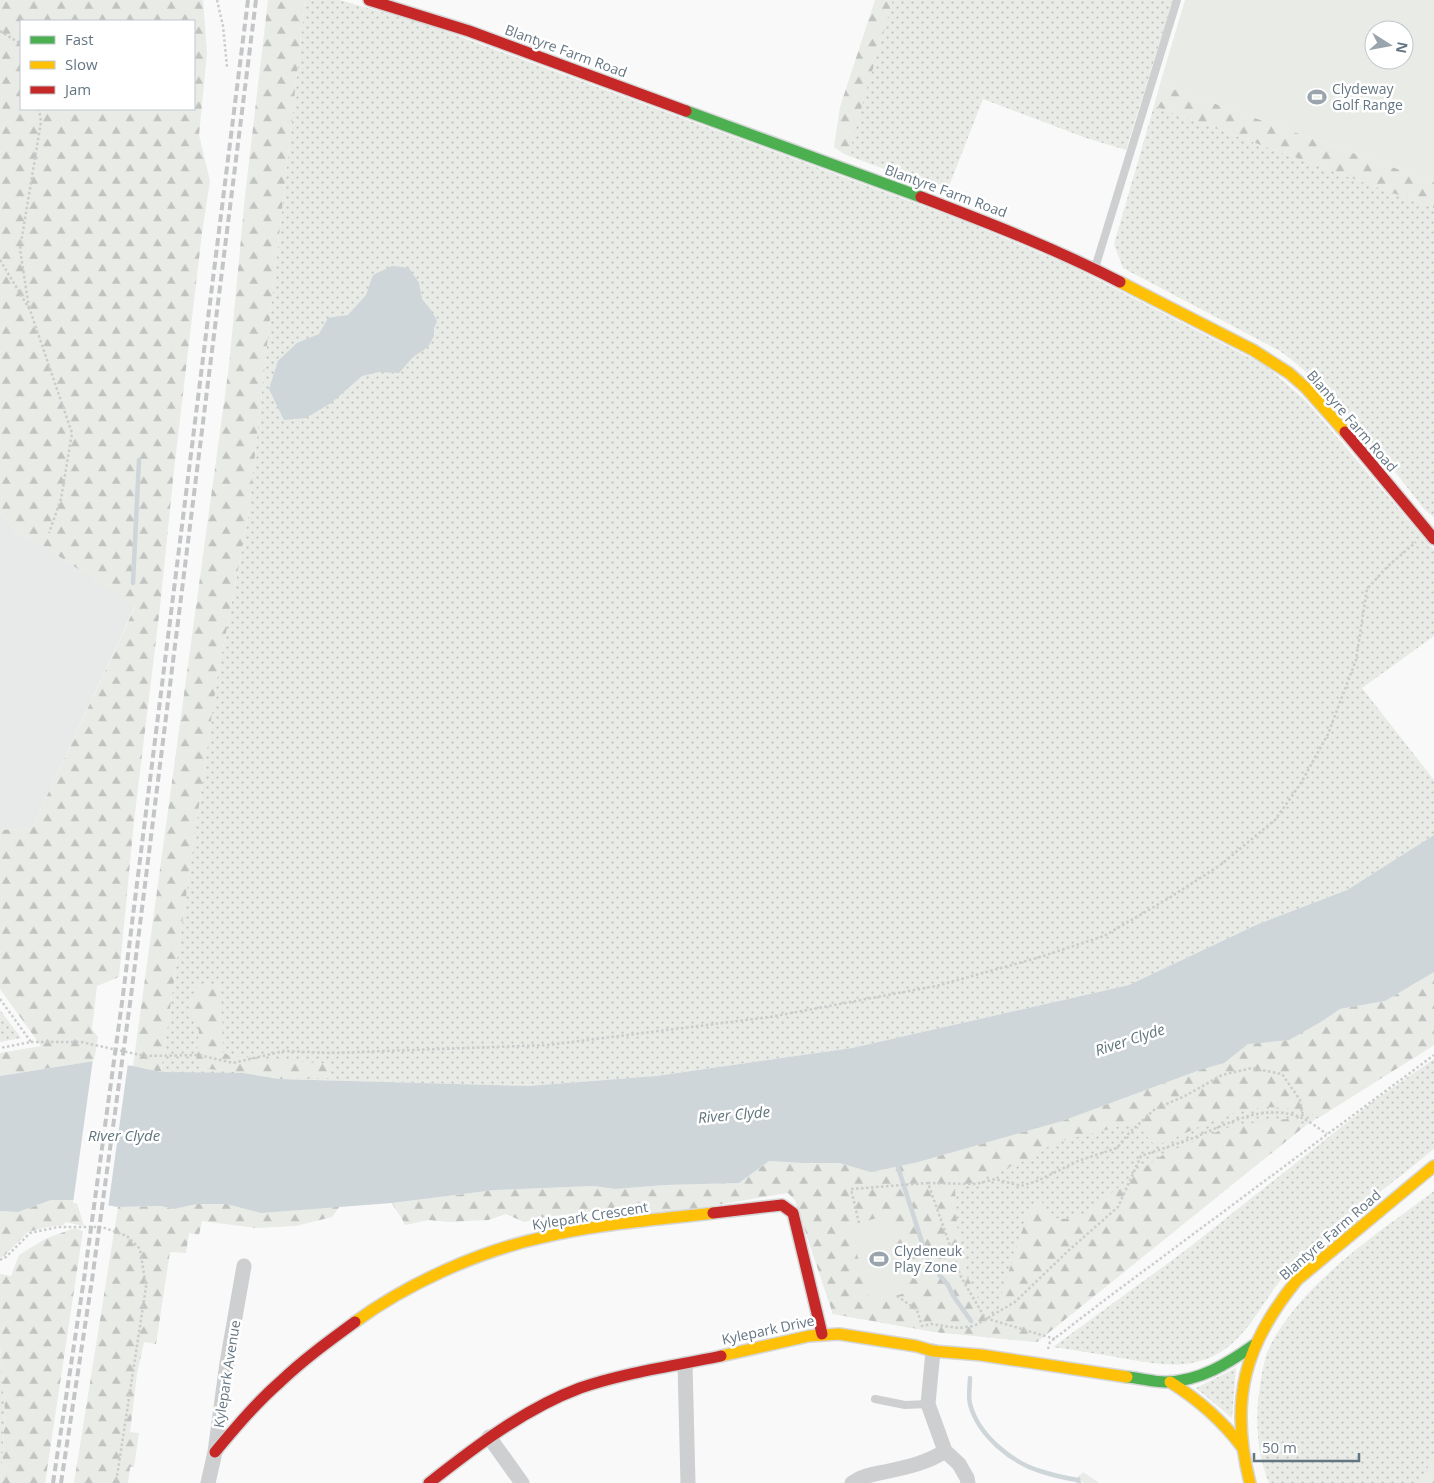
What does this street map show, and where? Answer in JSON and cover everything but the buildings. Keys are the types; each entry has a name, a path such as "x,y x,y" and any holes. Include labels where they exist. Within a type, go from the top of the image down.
{"street":[{"name":"Blantyre Farm Road","path":"369,0 469,31 1025,237 1074,258 1245,345 1289,373 1306,388 1431,536"},
{"name":"Blantyre Farm Road","path":"1250,1483 1242,1447 1240,1423 1242,1392 1254,1345 1266,1322 1297,1280 1434,1166"},
{"name":"Kylepark Crescent","path":"215,1452 258,1401 336,1335 400,1295 464,1262 538,1238 605,1227 782,1204 793,1213 822,1334"},
{"name":"Kylepark Avenue","path":"208,1483 215,1452 227,1363 244,1266"},
{"name":"Kylepark Drive","path":"429,1483 489,1437 565,1395 582,1388 646,1371 822,1334 872,1339 916,1346 932,1351 982,1355 1112,1373 1156,1382 1197,1378 1208,1374 1224,1366 1254,1345"},
{"path":"932,1351 928,1404 945,1451 959,1464 968,1483"},
{"path":"685,1364 688,1483"},
{"name":"Kylepark Drive","path":"1170,1382 1208,1407 1242,1447"},
{"path":"489,1437 522,1483"},
{"path":"852,1483 860,1477 899,1469 934,1458 945,1451"}],"lane":[{"path":"1095,269 1178,0"},
{"path":"875,1399 905,1404 928,1404"}],"path":[{"path":"217,0 223,26 227,67"},
{"path":"0,31 20,43"},
{"path":"40,110 40,122 20,250 30,310 72,432 61,499 49,533"},
{"path":"0,260 30,310"},
{"path":"0,1048 31,1042 81,1042 145,1056 199,1055 233,1063 284,1051 331,1053 548,1044 770,1017 936,986 1037,958 1104,936 1169,898 1218,866 1275,820 1301,783 1328,734 1356,660 1367,589 1388,566 1431,536"},
{"path":"0,999 31,1042"},
{"path":"1050,1342 1434,1055"},
{"path":"859,1223 851,1189 928,1182 976,1184 996,1180 1021,1186 1037,1181 1071,1164 1117,1148 1129,1133 1155,1109 1185,1096 1222,1075 1252,1068 1282,1074 1300,1100 1303,1119"},
{"path":"897,1296 918,1310 922,1326 932,1324 958,1328 974,1326 1015,1302 1068,1251 1118,1207 1142,1156 1254,1114 1272,1113 1297,1116 1327,1134"},
{"path":"928,1182 961,1277 985,1318 1055,1339"},
{"path":"0,1260 6,1257 30,1233 58,1227 102,1227 127,1236 140,1249 146,1287 116,1483"}],"shaded area":[{"path":"0,513 19,535 39,543 135,606 32,828 0,830"}],"green space":[{"path":"0,0 203,0 207,53 199,135 210,181 202,233 174,470 160,607 134,821 119,977 97,986 92,1029 98,1037 94,1061 0,1076 0,1053 41,1046 0,989 0,830 32,828 135,607 39,543 19,535 0,513"},
{"path":"268,0 305,0 248,518 217,679 161,1072 133,1066 229,366 245,196"},
{"path":"305,0 339,0 425,24 964,221 1071,266 1266,366 1306,401 1434,550 1434,636 1362,688 1434,780 1434,835 1347,890 1256,925 1129,985 852,1048 656,1076 528,1086 278,1079 161,1072 217,679 248,518"},
{"path":"875,0 893,0 850,151 844,154 834,147 840,107"},
{"path":"888,0 1173,0 1126,150 1086,138 983,99 949,186 940,184 930,186 844,154"},
{"name":"Clydeway Golf Range","path":"1185,0 1434,0 1434,182 1160,84"},
{"path":"1160,84 1434,182 1434,208 1154,106"},
{"path":"1154,106 1434,208 1434,517 1425,510 1340,405 1280,351 1123,268 1114,244"},
{"path":"1434,972 1434,1045 1305,1126 1037,1342 935,1332 833,1314 795,1200 788,1193 1385,1001"},
{"path":"1434,972 1434,1045 1320,1117 1296,1110 1274,1107 1254,1108 1216,1119 1155,1146 1140,1128 1131,1125 1117,1127 1054,1143 1029,1159 955,1190 957,1226 966,1274 985,1312 1000,1316 1002,1292 1029,1210 1040,1199 1052,1218 1068,1219 1088,1212 1140,1170 1166,1153 1226,1128 1269,1120 1290,1119 1305,1126 1037,1342 935,1332 833,1314 795,1200 788,1193 662,1214 596,1211 545,1217 524,1222 506,1214 488,1220 449,1222 429,1220 405,1225 392,1203 495,1190 594,1186 615,1189 666,1185 739,1183 769,1161 839,1163 871,1172 918,1162 1062,1121 1202,1069 1224,1063 1248,1044 1289,1040 1340,1009 1385,1001"},
{"path":"219,985 224,1038 221,1051 230,1056 331,1064 331,1078 278,1079 201,1068 196,1062 199,1031 189,1008 197,986"},
{"path":"0,1010 21,1038 0,1042"},
{"path":"1434,1059 1434,1149 1345,1220 1294,1265 1282,1278 1241,1335 1228,1346 1214,1356 1187,1364 1149,1363 1053,1347 1186,1250 1379,1097"},
{"path":"1434,1191 1434,1458 1419,1483 1269,1483 1260,1453 1257,1423 1261,1381 1269,1348 1283,1324 1320,1281 1365,1242"},
{"path":"51,1200 76,1200 84,1226 65,1222 64,1225 28,1232 0,1258 0,1211 18,1212"},
{"path":"197,1204 226,1204 261,1213 340,1206 332,1217 296,1226 256,1228 202,1221 199,1235 189,1233 186,1253 170,1252 156,1344 144,1342 137,1374 130,1432 139,1433 134,1467 130,1467 128,1483 74,1483 118,1207 160,1206 174,1209"},
{"name":"Clydeneuk Play Zone","path":"887,1215 909,1292 871,1303 849,1226"},
{"path":"75,1228 83,1231 45,1483 1,1483 5,1414 0,1344 0,1274 11,1276 19,1255 45,1239"},
{"path":"0,1344 5,1413 1,1483 0,1483"},
{"path":"1236,1368 1232,1418 1196,1388"},
{"path":"1434,1458 1434,1483 1419,1483"},
{"path":"1083,1472 1098,1483 1084,1483 1078,1477"}],"water":[{"path":"392,266 409,268 419,283 422,299 437,321 434,328 434,336 428,347 413,357 399,373 379,372 362,376 331,403 306,418 284,420 269,389 278,361 297,343 319,334 328,318 348,315 366,295 373,275"},
{"name":"River Clyde","path":"1434,835 1434,972 1385,1001 1340,1009 1289,1040 1248,1044 1224,1063 1202,1069 1062,1121 918,1162 871,1172 839,1163 769,1161 739,1183 666,1185 615,1189 594,1186 495,1190 392,1203 261,1213 226,1204 197,1204 174,1209 160,1206 118,1207 76,1200 51,1200 18,1212 0,1211 0,1076 94,1061 161,1072 243,1073 278,1079 528,1086 656,1076 852,1048 1129,985 1256,925 1347,890"}],"pier":[{"path":"93,1059 128,1063 108,1208 73,1203"}],"waterway":[{"path":"133,583 139,460"},
{"path":"896,1161 928,1261 948,1285 971,1321"},
{"path":"970,1378 969,1401 974,1415 980,1426 997,1446 1029,1467 1078,1480 1079,1483"}],"railway":[{"path":"53,1483 84,1279 123,995 248,0"},
{"path":"61,1483 92,1280 131,996 256,0"}],"traffic: fast":[{"path":"686,111 921,197"},
{"path":"1127,1377 1166,1382 1202,1375 1234,1359 1254,1345"}],"traffic: slow":[{"path":"1120,282 1253,350 1289,373 1306,388 1345,432"},
{"path":"1250,1483 1241,1426 1242,1400 1246,1375 1253,1351 1264,1328 1297,1280 1434,1166"},
{"path":"355,1322 420,1282 467,1261 516,1244 582,1229 713,1213"},
{"path":"721,1356 809,1336 839,1334 916,1346 933,1351 981,1355 1127,1377"},
{"path":"1170,1382 1209,1411 1242,1447"}],"traffic: jam":[{"path":"369,0 469,31 686,111"},
{"path":"921,197 1047,247 1120,282"},
{"path":"1345,432 1434,539"},
{"path":"713,1213 782,1205 793,1213 822,1334"},
{"path":"215,1452 271,1390 307,1358 355,1322"},
{"path":"429,1483 501,1430 559,1397 597,1382 721,1356"}],"place":[{"name":"Clydeway Golf Range","path":"1317,97"},
{"name":"Clydeneuk Play Zone","path":"879,1259"}]}
